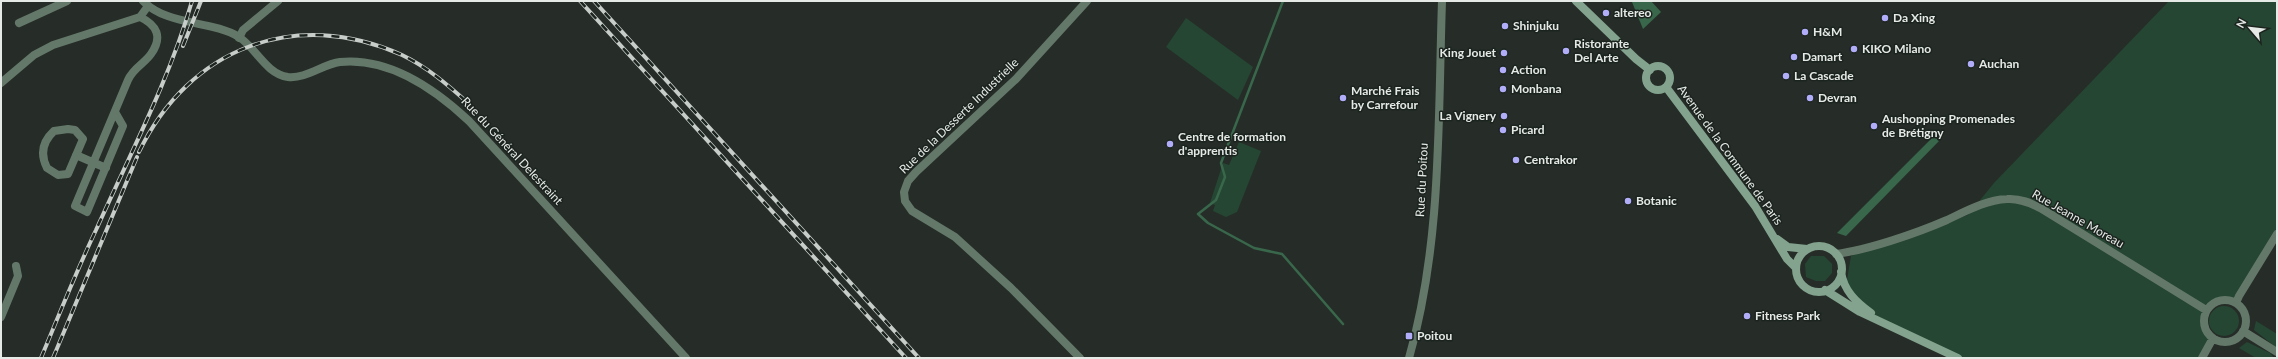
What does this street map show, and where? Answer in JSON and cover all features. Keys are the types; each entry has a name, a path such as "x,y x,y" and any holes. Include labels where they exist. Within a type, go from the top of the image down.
{"street":[{"path":"19,23 67,1"},
{"path":"240,38 243,30 278,1"},
{"name":"Rue de la Desserte Industrielle","path":"1080,358 1011,288 955,237 912,211 905,201 904,192 911,177 1016,79 1087,1"},
{"name":"Rue du Poitou","path":"1409,358 1422,302 1430,248 1435,186 1442,1"},
{"path":"1576,1 1636,59 1650,70"},
{"path":"140,17 146,3"},
{"name":"Rue du Général Delestraint","path":"146,3 168,15 240,38 272,70 286,76 296,76 339,62 364,62 388,69 414,80 443,98 469,121 686,358"},
{"path":"1,83 34,55 53,45 140,17 152,23 155,27 156,42 151,54 131,74 115,112 110,120 75,206 87,212 124,126 115,112"},
{"path":"1658,67 1666,70 1670,78 1666,87 1655,90 1648,84 1647,74 1650,70 1658,67"},
{"name":"Avenue de la Commune de Paris","path":"1666,87 1755,206 1787,259 1796,268"},
{"path":"68,129 75,130 83,139 76,155 68,174 58,175 47,168 42,152 44,144 54,131 68,129"},
{"path":"76,155 106,168"},
{"name":"Rue Jeanne Moreau","path":"1836,254 1879,243 1946,220 1994,200 2009,198 2021,200 2042,209 2206,310"},
{"path":"2236,303 2277,234"},
{"name":"Avenue de la Commune de Paris","path":"1774,237 1788,247 1807,249"},
{"path":"1841,272 1836,284 1825,290 1811,290 1800,282 1796,268 1799,257 1807,249 1813,247 1825,247 1836,254 1840,260 1843,284 1847,292 1880,321"},
{"path":"1,317 18,276 16,266"},
{"path":"1825,290 1860,312 1958,358"},
{"path":"2223,300 2236,303 2244,312 2246,319 2243,331 2239,336 2226,342 2213,338 2205,329 2204,316 2206,310 2211,305 2223,300"},
{"path":"2243,331 2277,352"},
{"path":"2202,358 2213,338"}],"shaded area":[{"path":"1651,1 1661,12 1643,29 1632,2"},
{"path":"2169,1 2277,1 2277,228 2234,300 2225,298 2217,299 2210,302 2206,308 2202,323 2210,339 2199,358 1963,358 1882,320 1864,306 1846,286 1851,256 1968,215 1994,183"},
{"path":"1186,18 1253,67 1238,100 1166,47"},
{"path":"1934,136 1939,141 1846,236 1837,233"},
{"path":"1239,142 1261,151 1237,212 1226,217 1213,211 1215,205 1210,203 1223,163 1229,165"},
{"path":"1811,256 1824,256 1832,264 1832,273 1825,281 1816,281 1806,277 1805,264"},
{"path":"2224,306 2230,307 2238,315 2238,327 2230,335 2224,336 2218,335 2210,327 2209,321 2210,315 2218,307"},
{"path":"2256,321 2277,334 2277,348 2254,330"},
{"path":"2247,342 2270,353 2274,358 2256,358 2239,348"}],"waterway":[{"path":"1283,1 1221,163 1225,177 1216,200 1198,214 1208,223 1254,248 1282,254 1343,324"}],"railway":[{"path":"41,358 82,262 160,89 183,31 192,1"},
{"path":"183,46 201,1"},
{"path":"580,1 906,358"},
{"path":"594,1 919,358"},
{"path":"139,152 160,116 186,86 216,63 249,46 285,37 323,35 362,41 402,55 429,71 468,103"},
{"path":"53,358 137,157"}],"place":[{"name":"altereo","path":"1606,13"},
{"name":"Da Xing","path":"1885,18"},
{"name":"Shinjuku","path":"1505,26"},
{"name":"H&M","path":"1805,32"},
{"name":"KIKO Milano","path":"1854,49"},
{"name":"Ristorante Del Arte","path":"1566,51"},
{"name":"King Jouet","path":"1504,53"},
{"name":"Damart","path":"1794,57"},
{"name":"Auchan","path":"1971,64"},
{"name":"Action","path":"1503,70"},
{"name":"La Cascade","path":"1786,76"},
{"name":"Monbana","path":"1503,89"},
{"name":"Marché Frais by Carrefour","path":"1343,98"},
{"name":"Devran","path":"1810,98"},
{"name":"La Vignery","path":"1504,116"},
{"name":"Aushopping Promenades de Brétigny","path":"1874,126"},
{"name":"Picard","path":"1503,130"},
{"name":"Centre de formation d'apprentis","path":"1170,144"},
{"name":"Centrakor","path":"1516,160"},
{"name":"Botanic","path":"1628,201"},
{"name":"Fitness Park","path":"1747,316"},
{"name":"Poitou","path":"1409,336"}]}
